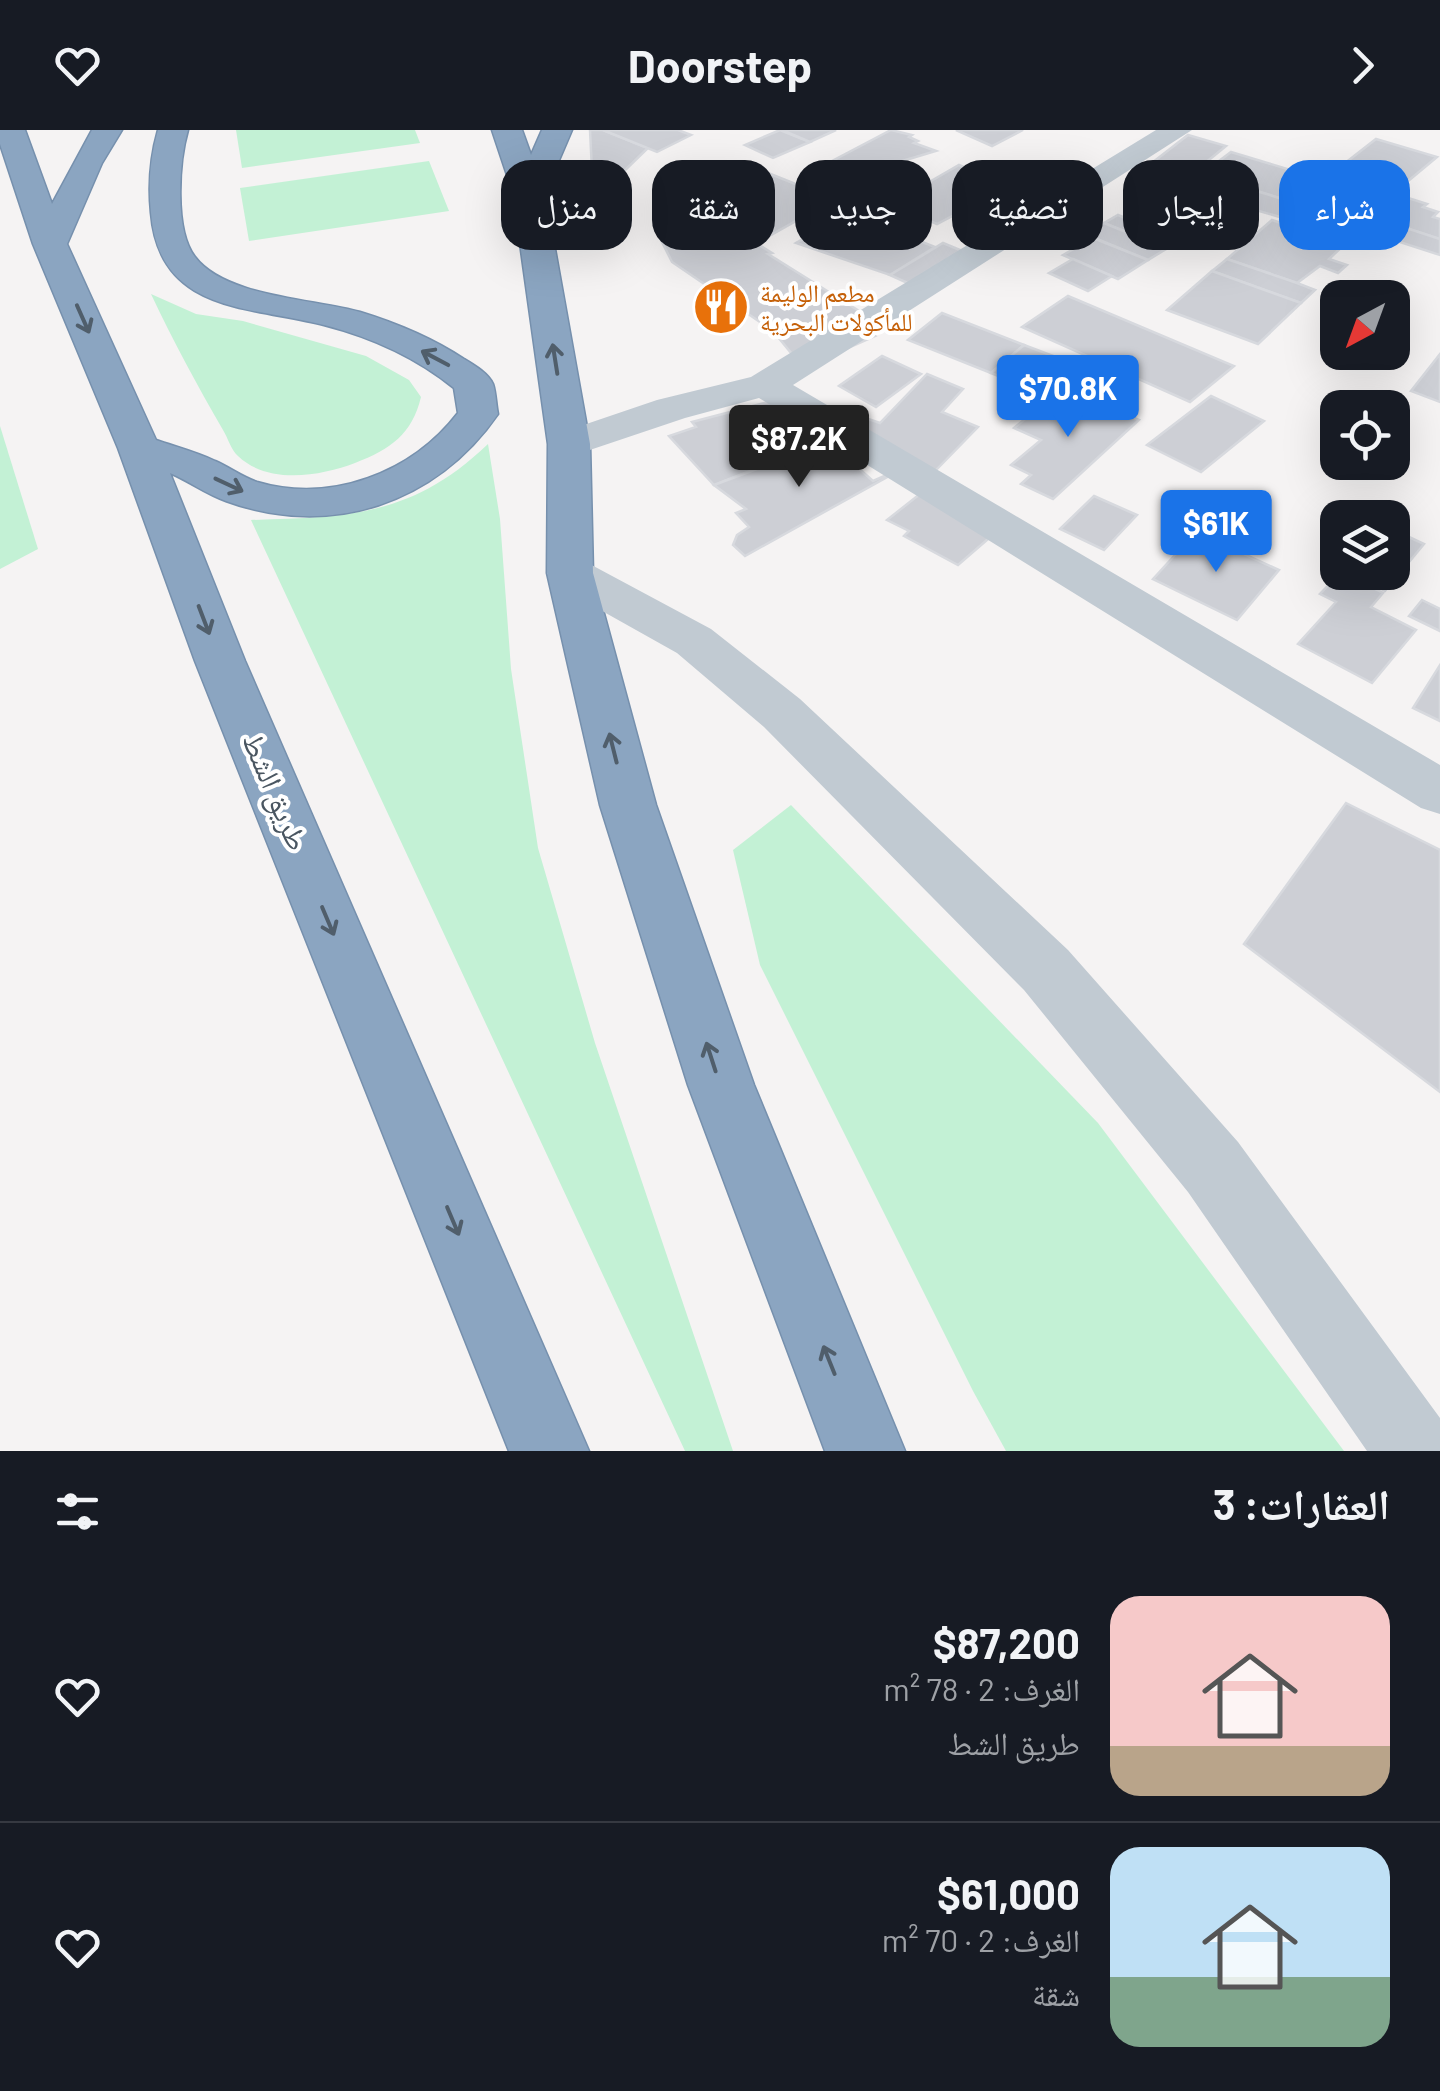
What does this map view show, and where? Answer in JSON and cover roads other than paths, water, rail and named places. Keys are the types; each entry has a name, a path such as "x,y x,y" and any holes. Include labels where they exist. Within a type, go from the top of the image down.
{"highway":[{"name":"طريق الشط","path":"10,130 50,244 139,448 220,662 549,1451"},
{"path":"50,244 86,163 107,130"},
{"path":"139,448 201,470 250,494 323,502 372,492 424,470 459,444 478,414 472,384 433,356 390,336 330,316 231,294 191,274 180,262 168,230 164,157 173,130"},
{"path":"506,130 517,160"},
{"path":"544,160 558,130"},
{"path":"538,250 569,444 570,573 628,805 720,1086 865,1451"}],"street":[{"path":"569,444 671,409 765,385 1177,130"},
{"path":"765,385 1440,792"},
{"path":"570,573 694,640 782,713 1046,970 1213,1167 1415,1451"}],"place":[{"name":"مطعم الوليمة للمأكولات البحرية","path":"721,307"}]}
